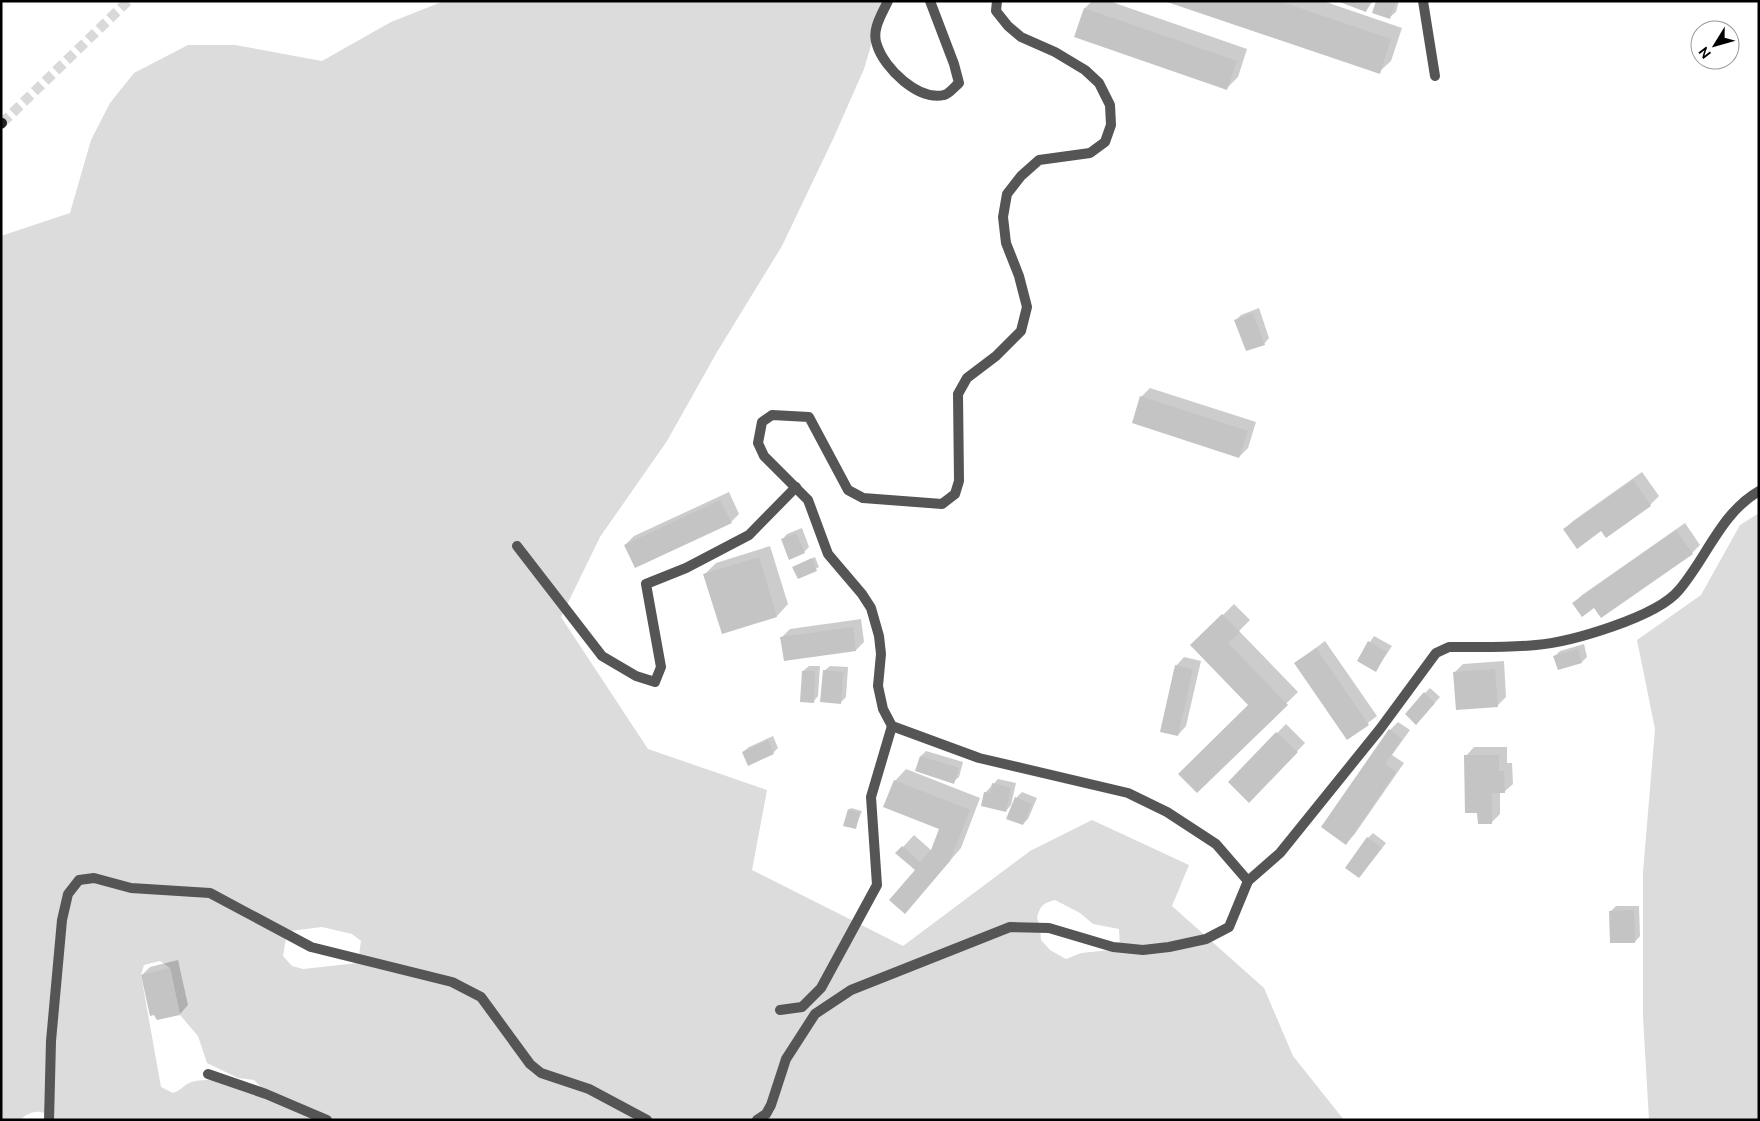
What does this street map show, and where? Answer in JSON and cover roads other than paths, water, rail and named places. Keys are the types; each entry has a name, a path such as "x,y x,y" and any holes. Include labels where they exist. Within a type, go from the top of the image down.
{"street":[{"path":"888,1 876,28 876,45 885,60 907,84 927,96 945,95 959,83 930,1"},
{"path":"997,1 996,11 1008,26 1022,37 1055,52 1085,70 1099,84 1110,105 1111,125 1106,142 1090,153 1039,160 1021,176 1007,194 1003,218 1006,243 1019,276 1027,306 1021,331 996,356 967,378 958,394 959,480 955,494 942,504 863,498 848,490 809,417 772,415 762,422 758,443 764,456 808,500 828,554 862,594 871,608 879,636 881,654 878,686 883,709 892,726 979,758 1128,793 1167,812 1216,844 1248,881"},
{"path":"1423,1 1435,76"},
{"path":"517,546 602,656 636,676 655,682 661,666 646,584 686,568 749,536 796,487"},
{"path":"758,1120 766,1114 771,1105 786,1059 815,1014 851,990 1010,927 1050,928 1113,947 1143,950 1169,948 1206,939 1229,927 1248,881 1280,853 1380,729 1436,653 1449,647 1537,645 1588,634 1648,613 1678,592 1708,550 1730,512 1759,491"},
{"path":"780,1010 802,1007 821,988 877,885 872,797 892,726"},
{"path":"49,1120 51,1041 62,920 68,894 79,880 94,878 130,888 210,893 311,947 452,982 480,997 530,1064 541,1073 589,1089 647,1120"},
{"path":"208,1074 266,1094 328,1120"}],"tunnel":[{"path":"2,123 128,1"}]}
